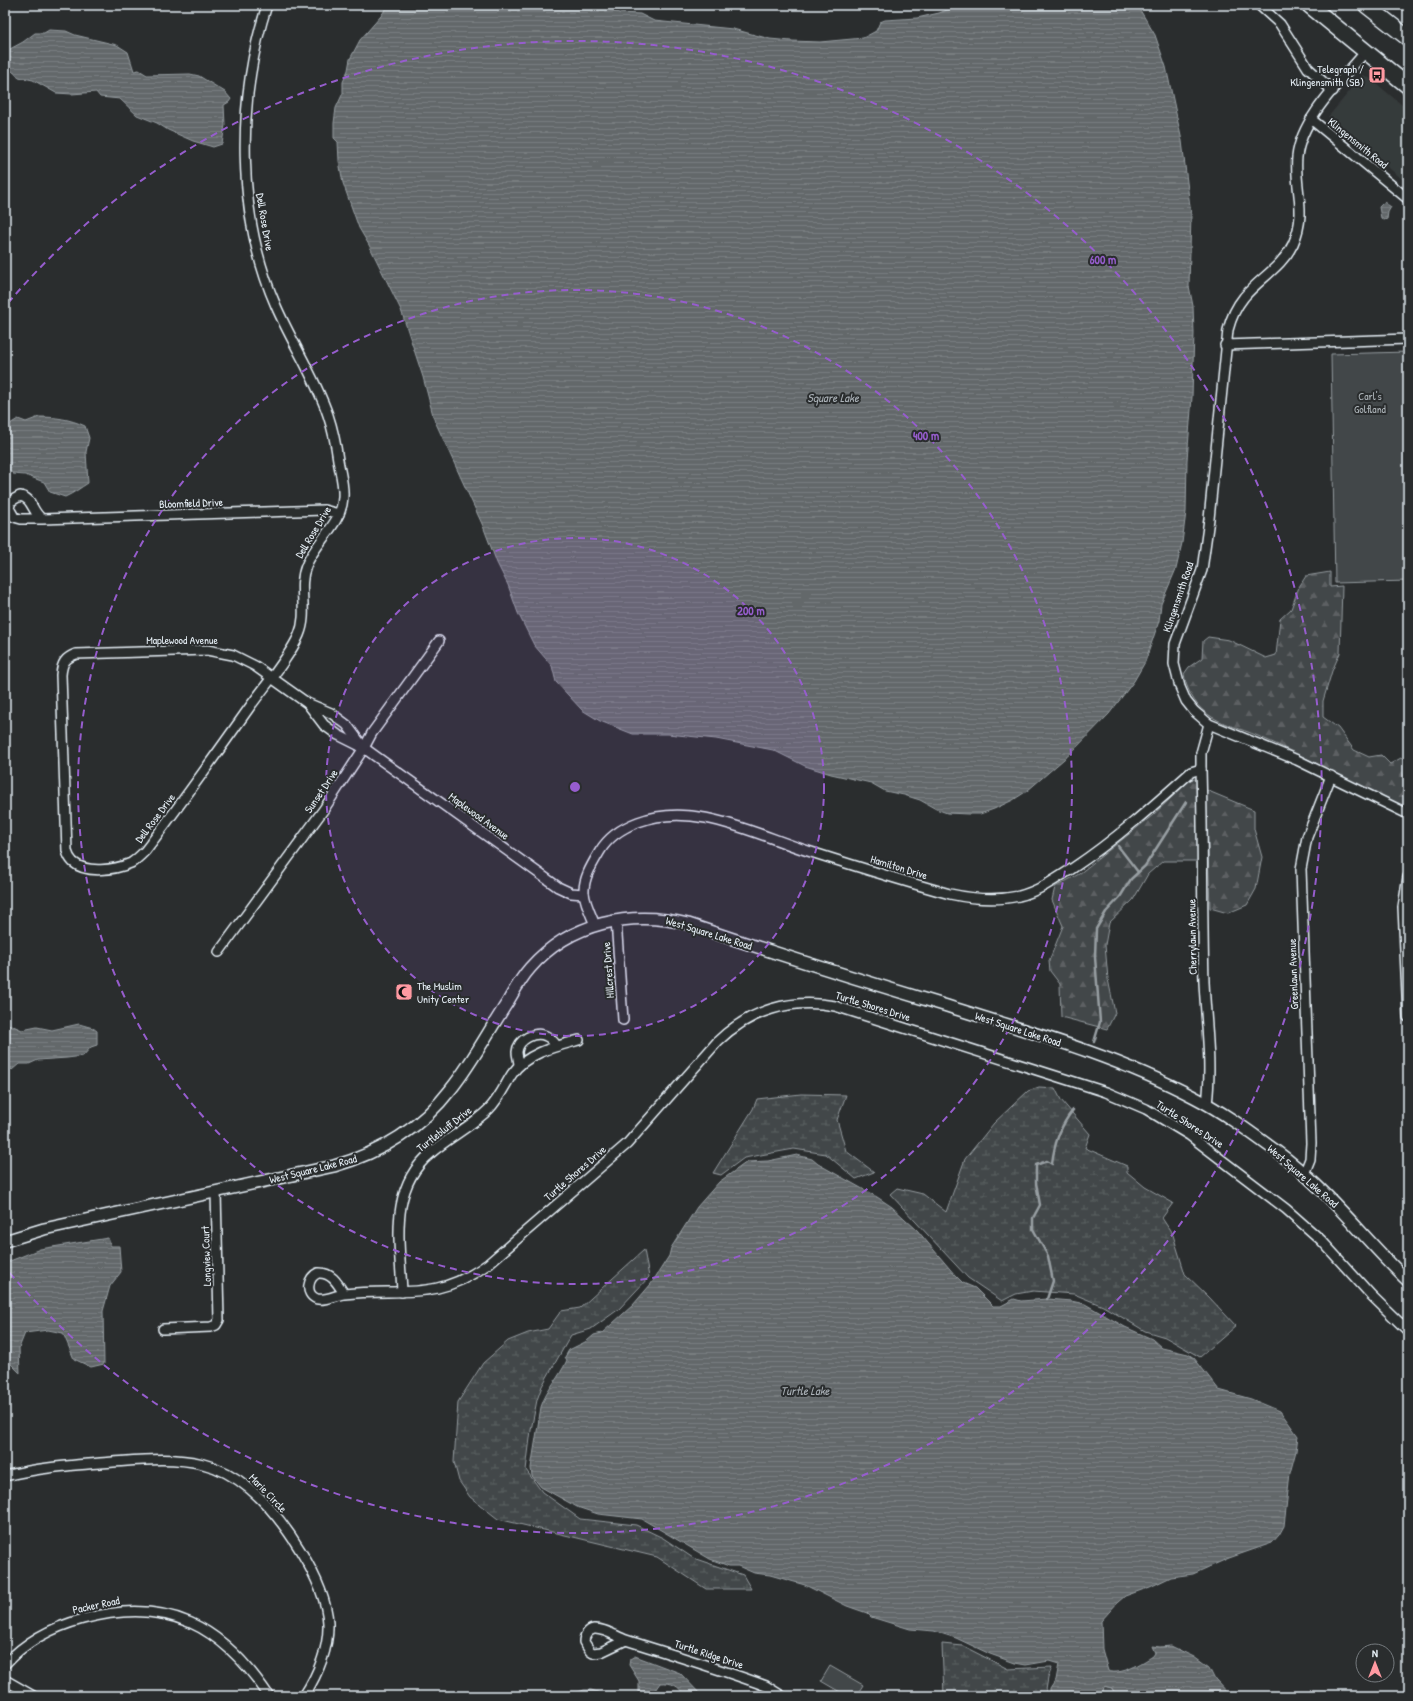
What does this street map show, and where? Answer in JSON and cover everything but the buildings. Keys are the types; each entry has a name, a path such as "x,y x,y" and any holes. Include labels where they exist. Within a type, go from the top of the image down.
{"highway":[{"path":"1309,5 1408,86"},
{"path":"1366,5 1408,38"}],"street":[{"name":"Dell Rose Drive","path":"66,659 63,663 61,674 66,851 71,861 85,868 119,867 132,862 146,851 292,647 301,629 303,615 302,585 305,569 312,554 339,514 343,502 343,488 332,429 322,399 276,306 267,283 256,243 248,196 246,174 246,124 250,75 255,45 267,5"},
{"path":"1259,5 1280,24 1308,68 1333,91"},
{"name":"Klingensmith Road","path":"1366,51 1311,119 1302,138 1297,157 1301,211 1295,239 1286,256 1278,266 1252,289 1238,305 1230,322 1225,345 1202,570 1175,644 1174,664 1180,687 1186,701 1208,724 1297,760 1408,814"},
{"name":"Klingensmith Road","path":"1311,119 1408,200"},
{"path":"1225,345 1408,340"},
{"name":"Bloomfield Drive","path":"42,519 324,510 339,514"},
{"name":"Sunset Drive","path":"219,952 324,809 364,748 372,733 439,641"},
{"name":"Maplewood Avenue","path":"66,659 76,654 207,650 233,654 250,663 307,703 331,713 347,724 364,748"},
{"name":"Maplewood Avenue","path":"307,703 324,725 338,735 364,748 558,888 571,893 584,894"},
{"path":"1201,769 1201,753 1208,724"},
{"name":"Hamilton Drive","path":"584,894 584,888 589,872 605,844 613,835 626,826 644,820 661,816 680,815 716,820 805,850 950,894 982,899 1001,899 1020,896 1054,880 1100,850 1191,772 1201,769"},
{"name":"Cherrylawn Avenue","path":"1201,769 1204,982 1209,1085 1207,1104"},
{"name":"Greenlawn Avenue","path":"1304,1174 1310,1159 1311,1143 1301,869 1307,836 1331,776"},
{"path":"1408,877 1403,907 1408,1018"},
{"path":"584,894 595,924"},
{"name":"West Square Lake Road","path":"5,1240 44,1229 307,1173 352,1161 383,1147 403,1135 429,1114 452,1089 530,968 556,944 582,929 595,924 616,920 653,918 669,919 688,924 1112,1060 1170,1085 1207,1104 1278,1152 1332,1200 1407,1278"},
{"name":"Hillcrest Drive","path":"616,920 623,1020"},
{"name":"Turtle Shores Drive","path":"344,1294 430,1290 453,1285 470,1276 488,1264 627,1144 718,1041 733,1028 755,1015 773,1008 794,1004 815,1003 835,1006 1106,1092 1146,1109 1189,1135 1300,1221 1321,1240 1367,1291 1408,1331"},
{"path":"519,1065 518,1047 522,1041 531,1036 544,1035 551,1039 557,1046"},
{"name":"Turtlebluff Drive","path":"402,1292 400,1208 404,1190 417,1167 432,1152 492,1106 519,1065 528,1059 557,1046 579,1040"},
{"name":"Longview Court","path":"163,1329 212,1327 220,1320 216,1192"},
{"name":"Marie Circle","path":"5,1476 60,1466 170,1459 208,1466 236,1479 251,1490 265,1504 291,1537 310,1567 323,1597 328,1623 326,1646 316,1674 304,1696"},
{"name":"Packer Road","path":"5,1664 26,1644 40,1636 73,1622 112,1612 151,1612 186,1621 214,1636 232,1650 248,1666 269,1696"},
{"name":"Turtle Ridge Drive","path":"626,1640 766,1686 782,1696"},
{"path":"5,1680 33,1696"}],"shaded area":[{"path":"1363,75 1371,79 1408,110 1408,184 1328,117"}],"green space":[{"name":"Carl's Golfland","path":"1408,352 1408,581 1335,583 1331,354"},
{"path":"1330,572 1330,587 1342,586 1340,653 1332,671 1323,701 1323,717 1338,728 1354,750 1369,757 1381,755 1390,764 1401,758 1408,762 1408,810 1315,763 1251,733 1212,717 1198,705 1191,695 1187,685 1184,674 1189,667 1202,658 1203,641 1208,637 1229,640 1266,658 1276,655 1280,619 1291,609 1299,587 1306,576"},
{"path":"1195,779 1199,782 1201,856 1198,861 1163,861 1148,874 1133,900 1109,923 1105,945 1108,979 1115,1013 1107,1029 1061,1017 1060,984 1050,971 1049,961 1063,926 1052,900 1055,887 1079,874 1153,815 1190,780"},
{"path":"1206,790 1254,810 1254,829 1262,857 1256,889 1247,905 1228,913 1210,908"},
{"path":"1039,1087 1055,1088 1061,1100 1090,1134 1085,1148 1127,1166 1127,1172 1145,1187 1173,1203 1162,1218 1173,1235 1185,1274 1236,1326 1200,1357 1165,1337 1145,1331 1103,1306 1074,1294 1033,1291 1016,1294 1002,1301 968,1278 890,1194 897,1188 923,1194 946,1212 965,1159 994,1123 1028,1091"},
{"path":"801,1094 846,1095 837,1120 846,1151 874,1172 856,1179 826,1154 794,1149 744,1158 721,1175 713,1173 753,1109 757,1099"},
{"path":"644,1250 649,1277 619,1309 591,1329 571,1335 542,1386 537,1400 531,1430 526,1470 542,1492 580,1519 636,1525 663,1538 693,1558 743,1575 751,1589 706,1589 657,1557 498,1519 470,1497 459,1481 454,1462 458,1402 483,1363 508,1341 528,1333 548,1329 561,1311 580,1308"},
{"path":"942,1644 963,1646 1008,1669 1052,1667 1048,1678 1045,1696 944,1696"},
{"path":"830,1666 863,1685 856,1696 847,1696 821,1681"},
{"path":"1104,1686 1112,1688 1116,1696 1089,1696 1103,1690"}],"water":[{"name":"Square Lake","path":"388,5 598,5 619,13 640,14 654,21 733,29 770,39 820,42 863,38 876,31 880,22 885,20 917,18 939,13 960,5 1137,5 1155,35 1166,67 1182,141 1191,215 1189,286 1193,306 1194,333 1192,397 1187,460 1186,512 1182,543 1176,569 1161,604 1159,621 1145,662 1134,681 1109,714 1071,753 1027,791 1013,800 980,814 947,813 920,800 885,791 871,783 831,774 805,766 773,750 716,739 668,734 633,734 600,721 582,710 556,682 552,666 534,645 518,613 483,526 434,419 423,377 401,310 359,228 343,183 339,161 338,142 334,138 336,108 343,93 343,82 348,70 350,59 360,40 381,16"},
{"path":"49,30 66,31 75,35 117,45 128,52 134,71 139,70 147,75 190,74 199,76 225,92 231,99 224,105 225,125 222,144 213,147 193,141 168,130 157,123 137,115 120,99 100,97 96,92 72,94 56,93 33,80 19,77 5,65 7,53 10,49 35,33 44,33"},
{"path":"1384,202 1391,207 1388,212 1387,219 1384,220 1381,218 1379,207"},
{"path":"39,417 62,419 85,426 89,438 86,452 88,483 65,497 50,492 44,482 25,475 13,474 7,467 5,456 5,427 18,419 26,422"},
{"path":"79,1024 93,1028 97,1031 97,1045 91,1047 83,1056 38,1060 29,1064 19,1064 12,1070 8,1066 6,1046 10,1035 6,1033 5,1027 11,1025 22,1030 37,1027 52,1030"},
{"name":"Turtle Lake","path":"797,1155 812,1159 818,1164 892,1207 917,1230 963,1283 975,1288 993,1306 1001,1306 1014,1299 1021,1301 1047,1299 1085,1304 1125,1327 1152,1339 1162,1348 1188,1354 1194,1358 1219,1390 1251,1399 1280,1411 1298,1436 1296,1451 1290,1473 1284,1526 1279,1535 1272,1543 1229,1558 1193,1574 1171,1577 1150,1587 1125,1596 1101,1621 1102,1649 1108,1671 1119,1672 1143,1662 1155,1653 1152,1646 1171,1646 1194,1657 1209,1668 1215,1680 1230,1696 1116,1696 1112,1688 1104,1686 1103,1691 1093,1693 1089,1696 1050,1696 1050,1689 1056,1680 1059,1664 1049,1661 1026,1665 1015,1663 990,1654 956,1638 934,1631 910,1629 871,1617 867,1613 847,1606 805,1585 770,1575 754,1573 738,1566 729,1566 710,1559 642,1519 598,1514 577,1507 541,1487 532,1476 531,1468 541,1407 546,1395 567,1360 565,1357 569,1350 587,1341 594,1335 602,1333 633,1305 651,1284 669,1256 671,1248 697,1207 719,1182 747,1162 768,1161"},
{"path":"108,1238 111,1246 119,1246 121,1272 110,1286 103,1311 104,1364 91,1367 74,1359 63,1333 48,1330 25,1333 19,1348 20,1373 5,1358 5,1263 40,1249"},
{"path":"635,1656 680,1673 702,1696 685,1696 675,1685 660,1683 651,1696 639,1696 639,1681 629,1665 630,1659"},
{"path":"584,1690 591,1690 611,1696 567,1696"}],"waterway":[{"path":"1094,1042 1100,1022 1095,957 1096,929 1106,912 1120,897 1131,879 1145,866 1186,802"},
{"path":"1118,846 1138,872"},
{"path":"1047,1299 1053,1281 1048,1256 1033,1229 1033,1218 1040,1205 1036,1183 1036,1165 1047,1161 1052,1164 1058,1136 1068,1116 1073,1110"}],"place":[{"name":"Telegraph / Klingensmith (SB)","path":"1377,75"},
{"name":"The Muslim Unity Center","path":"404,992"}]}
